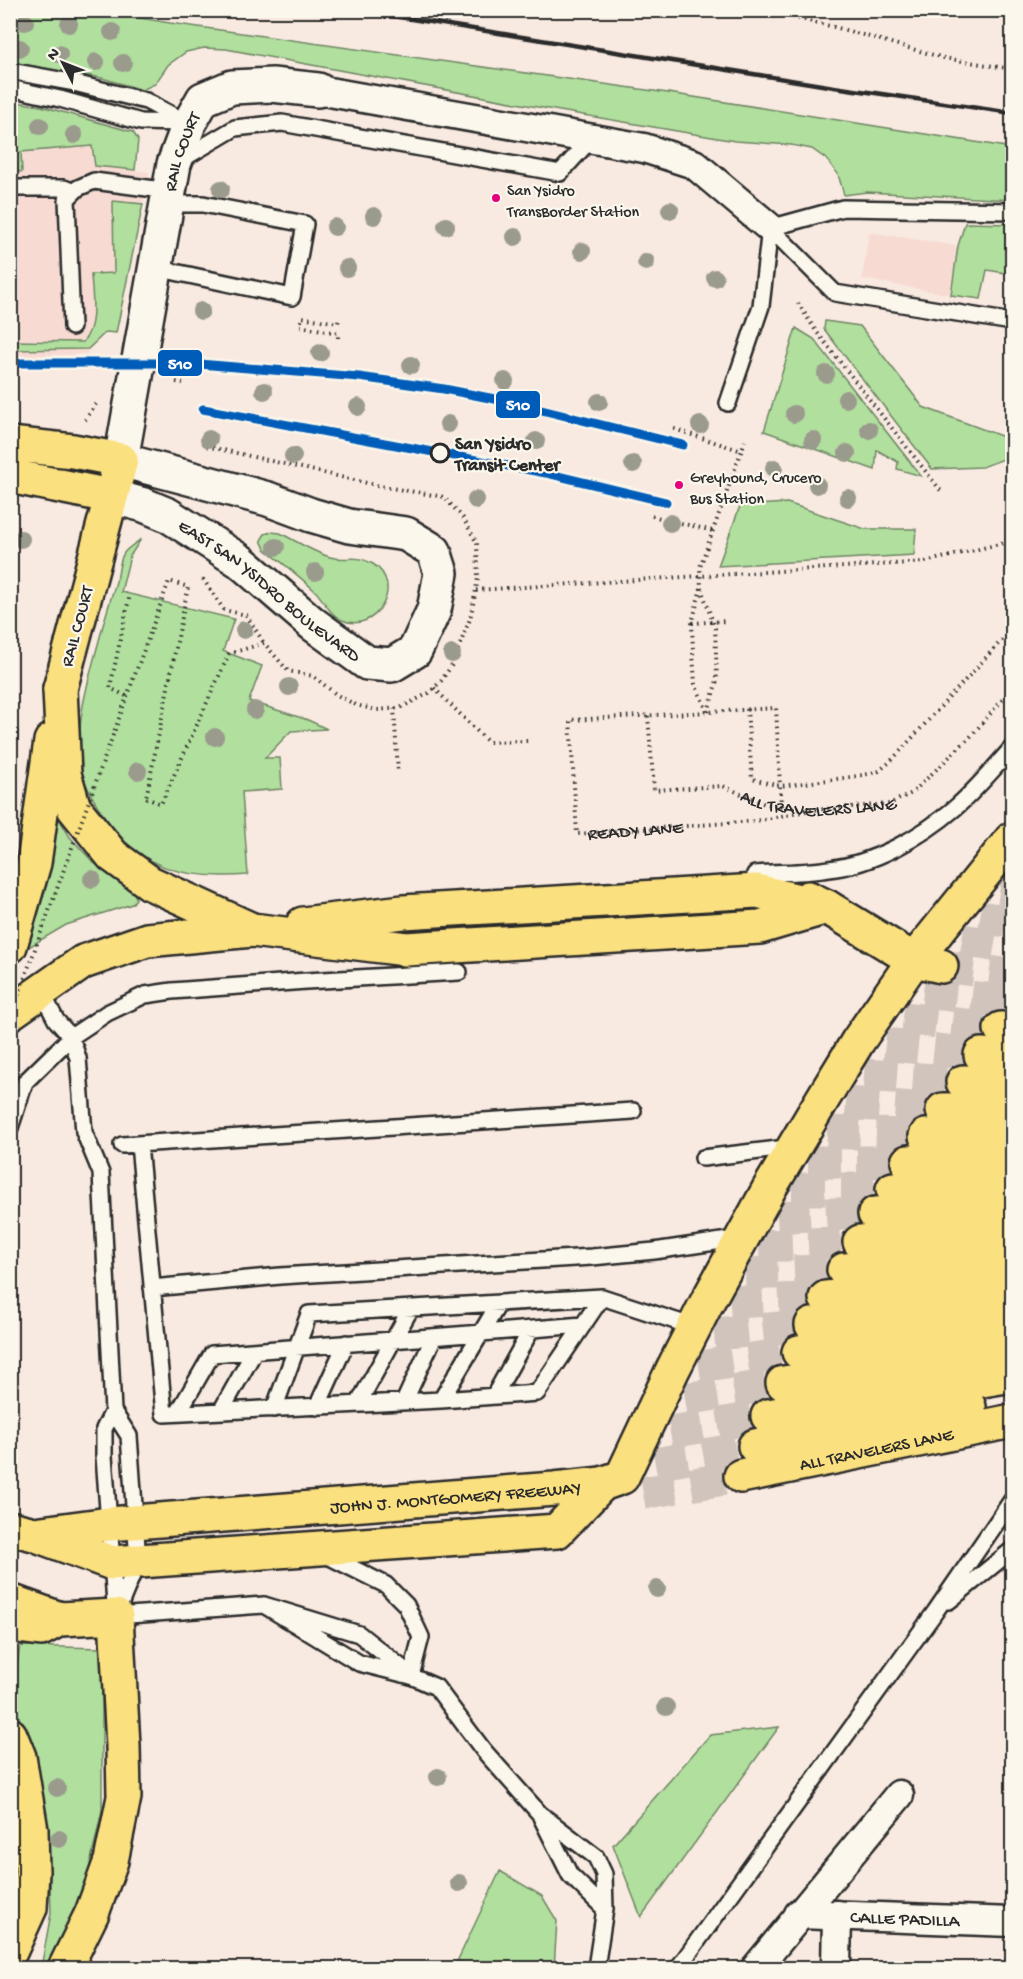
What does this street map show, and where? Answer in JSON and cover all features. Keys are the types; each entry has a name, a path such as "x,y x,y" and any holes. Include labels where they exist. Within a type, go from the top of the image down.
{"main road":[{"name":"EAST SAN YSIDRO BOULEVARD","path":"10,444 73,451 121,460"},
{"name":"RAIL COURT","path":"60,689 121,460"},
{"name":"EAST SAN YSIDRO BOULEVARD","path":"10,476 110,496"},
{"path":"60,689 64,774 74,808 113,856 150,883 252,930 403,893 755,874 827,907 918,976"},
{"path":"10,946 15,936 34,863 45,772 60,689"},
{"path":"123,1532 312,1548 556,1531 645,1451 749,1246 834,1101 871,1043 985,885"},
{"path":"10,1013 83,962 147,940 252,930 405,933 758,908 827,907"},
{"path":"963,1082 1012,1083"},
{"path":"901,1175 1012,1109"},
{"path":"901,1175 1012,1136"},
{"path":"901,1175 1012,1160"},
{"path":"901,1175 1012,1185"},
{"path":"901,1175 1012,1209"},
{"path":"901,1175 1012,1232"},
{"path":"844,1270 1012,1260"},
{"path":"812,1325 1012,1281"},
{"path":"812,1325 1012,1305"},
{"path":"812,1325 1012,1328"},
{"path":"783,1383 1012,1352"},
{"path":"768,1416 1012,1375"},
{"name":"ALL TRAVELERS LANE","path":"755,1446 1012,1399"},
{"name":"ALL TRAVELERS LANE","path":"741,1476 1012,1421"},
{"name":"JOHN J. MONTGOMERY FREEWAY","path":"22,1531 123,1532 645,1451"},
{"path":"10,1601 60,1619 116,1616 124,1797 111,1861 92,1912 65,1968"},
{"path":"10,1625 41,1629 60,1619"},
{"path":"10,1735 19,1757 28,1809 33,1872 30,1908 10,1952"}],"street":[{"name":"RAIL COURT","path":"121,460 170,186 189,124 203,99 232,87 272,85 318,90 644,148 694,164 770,228"},
{"name":"EAST SAN YSIDRO BOULEVARD","path":"110,496 144,505 168,515 240,561 313,624 368,663 392,665 415,651 434,610 441,573 434,551 406,534 349,526 268,499 121,460"},
{"path":"756,1968 898,1795"},
{"name":"CALLE PADILLA","path":"800,1914 1012,1922"},
{"path":"836,1968 837,1915"}],"lane":[{"path":"10,71 70,82 146,101 189,124"},
{"path":"10,88 60,99 141,122 189,124"},
{"path":"170,186 235,128 282,123 560,173 591,139"},
{"path":"72,327 68,199 78,188 94,181 170,186 203,204 305,224 292,297 156,268"},
{"path":"10,188 63,188 74,192"},
{"path":"770,228 843,208 1012,211"},
{"path":"770,228 835,293 1012,322"},
{"path":"728,403 760,306 770,228"},
{"path":"755,874 829,869 861,862 892,849 920,834 955,808 1012,748"},
{"path":"10,1128 25,1082 71,1037 107,1013 145,995 250,985 459,972"},
{"path":"41,991 56,1020 71,1037 78,1058 84,1132 101,1173 113,1412 104,1430 123,1532 116,1616"},
{"path":"122,1145 633,1111"},
{"path":"139,1144 164,1414 537,1393 602,1297"},
{"path":"704,1158 749,1246"},
{"path":"152,1288 280,1276 749,1246"},
{"path":"274,1409 309,1314 602,1297 749,1246"},
{"path":"441,1400 499,1303"},
{"path":"358,1404 411,1308"},
{"path":"178,1413 212,1353 254,1352 583,1325"},
{"path":"494,1396 531,1330"},
{"path":"404,1402 434,1337"},
{"path":"317,1407 346,1343"},
{"path":"221,1411 254,1352"},
{"path":"113,1412 129,1436 116,1616"},
{"path":"678,1968 935,1612 1012,1500"},
{"path":"312,1548 386,1585 406,1605 421,1637 411,1676"},
{"path":"935,1612 1012,1550"},
{"path":"116,1616 264,1605 359,1634 411,1676"},
{"path":"264,1605 359,1662 411,1676 436,1687 484,1751 540,1814 596,1857 604,1874 605,1909 596,1968"},
{"path":"540,1814 570,1875 605,1909"}],"path":[{"path":"763,10 838,28 944,58 1012,69"},
{"path":"798,303 816,331 941,491"},
{"path":"338,338 338,333 300,326 302,317 338,323 339,318"},
{"path":"176,382 183,383"},
{"path":"87,418 100,399"},
{"path":"674,429 742,451"},
{"path":"708,712 717,680 715,622 701,588 700,567 745,441"},
{"path":"652,516 713,531"},
{"path":"476,590 925,562 1012,542"},
{"path":"201,575 224,610 246,615 264,643"},
{"path":"10,1018 169,580 188,587 146,798 161,804 229,654"},
{"path":"701,588 692,623 695,684 708,712"},
{"path":"126,696 110,688 130,594"},
{"path":"692,623 727,621"},
{"path":"747,710 753,779 780,786 879,771 1012,629"},
{"path":"434,688 488,742 528,741"},
{"name":"ALL TRAVELERS LANE","path":"648,716 654,790 723,786 765,804 812,810 889,804 912,793 971,736 1012,689"},
{"path":"394,708 398,772"},
{"path":"648,716 776,708 781,806"},
{"name":"READY LANE","path":"648,716 570,720 578,834 755,821 812,810"}],"shaded area":[{"path":"93,146 95,166 149,172 116,333 106,332 87,354 11,356 10,171 22,171 21,152"},
{"path":"869,232 958,246 951,295 862,279"}],"green space":[{"path":"10,11 98,11 675,94 1012,148 1012,200 867,192 844,195 838,174 826,159 812,149 791,145 735,141 226,49 204,48 186,52 168,65 155,84 142,90 102,78 11,62"},
{"path":"10,101 41,106 133,132 138,140 135,170 95,166 92,146 21,152 22,172 11,171"},
{"path":"113,201 143,204 116,333 106,332 88,349 11,350 11,341 83,342 88,335 91,327 93,301 91,274 114,273"},
{"path":"965,223 1012,224 1012,274 987,270 981,299 951,295 958,246"},
{"path":"825,321 860,326 923,407 1012,440 1012,456 982,467 932,469 824,329"},
{"path":"796,328 814,339 921,476 897,469 898,462 877,450 875,470 764,431"},
{"path":"787,503 865,529 916,529 914,555 718,566 740,506"},
{"path":"280,533 330,557 356,558 373,564 382,573 387,584 382,606 365,621 354,623 337,617 314,590 265,549 261,540 265,534"},
{"path":"141,539 130,556 121,592 234,619 223,651 262,666 249,701 308,720 327,729 291,731 265,758 280,758 282,789 242,792 248,875 203,875 183,872 147,859 116,832 95,802 84,779 79,751 79,735 87,685 122,558 127,549"},
{"path":"10,730 18,731 11,862"},
{"path":"55,812 70,837 93,862 135,894 136,899 132,904 66,925 29,947 25,945"},
{"path":"20,1646 102,1648 102,1810 86,1883 61,1947 46,1968 41,1968 51,1913 49,1853 34,1760 12,1697"},
{"path":"779,1727 641,1917 613,1845 710,1735"},
{"path":"500,1871 542,1896 557,1921 554,1968 454,1968"}],"tunnel":[{"path":"999,893 1012,895"},
{"path":"980,917 1012,922"},
{"path":"962,940 1012,948"},
{"path":"941,966 1012,975"},
{"path":"923,992 1012,1002"},
{"path":"903,1018 1001,1029"},
{"path":"885,1044 981,1055"},
{"path":"864,1075 963,1082"},
{"path":"846,1103 943,1110"},
{"path":"827,1132 926,1136"},
{"path":"808,1162 908,1162"},
{"path":"792,1189 893,1189"},
{"path":"777,1217 875,1214"},
{"path":"759,1246 860,1242"},
{"path":"745,1274 844,1270"},
{"path":"730,1302 826,1298"},
{"path":"714,1334 812,1325"},
{"path":"699,1367 799,1352"},
{"path":"685,1399 783,1383"},
{"path":"670,1432 768,1416"},
{"path":"655,1464 755,1446"},
{"path":"643,1493 741,1476"}],"railway":[{"path":"355,10 834,87 1012,113"}],"transit line":[{"name":"510","path":"10,363 187,363 359,377 444,389 505,401 683,445"},
{"name":"510","path":"203,409 546,473 666,502"}],"place":[{"name":"San Ysidro TransBorder Station","path":"496,198"},
{"name":"San Ysidro Transit Center","path":"440,453"},
{"name":"Greyhound, Crucero Bus Station","path":"679,485"}]}
